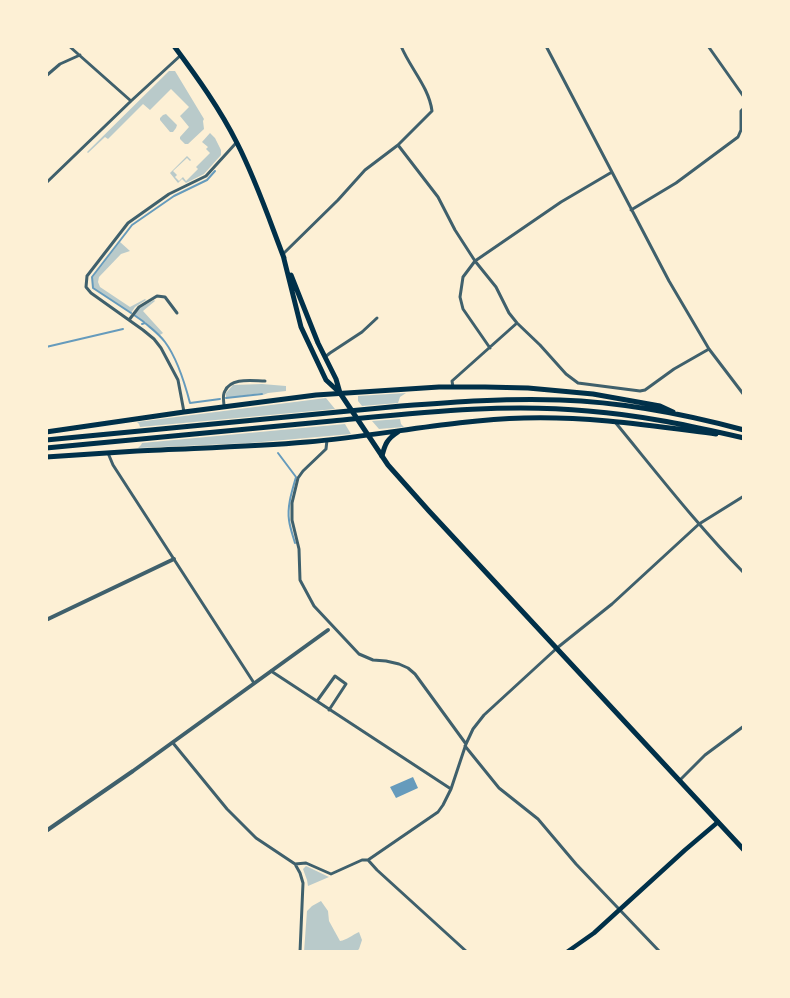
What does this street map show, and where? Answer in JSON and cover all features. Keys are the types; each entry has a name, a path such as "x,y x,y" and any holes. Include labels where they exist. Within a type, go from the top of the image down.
{"main road":[{"path":"174,46 212,101 237,143 258,189 312,328 336,379 340,393"},
{"path":"283,255 304,334 326,380 340,393 382,456 400,479 744,850"},
{"path":"46,432 224,406 340,393 453,387 528,388 593,394 660,406 684,416"},
{"path":"46,440 455,401 492,400 562,400 621,406 684,416 744,430"},
{"path":"46,448 401,414 499,408 587,410 653,419 744,438"},
{"path":"46,457 229,448 327,440 510,418 564,418 615,422 744,438"},
{"path":"382,456 387,441 400,431"},
{"path":"567,952 594,933 684,850 718,822"}],"street":[{"path":"69,46 131,101"},
{"path":"283,255 365,170 398,145 432,111 431,104 401,46"},
{"path":"546,46 668,282 709,349 744,395"},
{"path":"708,46 744,98"},
{"path":"46,76 60,64 80,55"},
{"path":"46,184 181,55"},
{"path":"631,210 676,182 738,137 741,130 742,111 744,108"},
{"path":"184,412 178,380 161,348 154,339 91,293 86,287 87,276 128,222 169,194 206,176 237,143"},
{"path":"398,145 438,197 455,230 475,261 496,287 509,313 566,374 578,383 640,391 645,390 674,369 709,349"},
{"path":"490,348 463,309 460,297 463,277 475,261 561,202 612,172"},
{"path":"129,320 139,307 157,296 165,297 177,313"},
{"path":"325,358 362,332 377,318"},
{"path":"453,387 452,381 517,323"},
{"path":"224,406 225,390 232,383 266,381"},
{"path":"615,422 722,551 744,572"},
{"path":"327,440 326,448 298,478 292,503 292,520 299,549 300,580 314,606 359,654 373,660 399,664 415,674 465,745 499,788 538,819 576,864 660,952"},
{"path":"108,453 113,466 254,683"},
{"path":"294,864 306,863 331,874 362,860 368,860 438,812 450,790 465,745 473,729 484,715 557,648 612,604 699,524 744,496"},
{"path":"46,620 174,559"},
{"path":"46,831 173,743 328,630"},
{"path":"271,671 450,790"},
{"path":"317,701 335,676 346,684 329,710"},
{"path":"679,780 705,755 744,726"},
{"path":"173,743 227,809 256,838 294,864 300,873 302,883 300,952"},
{"path":"368,860 467,952"}],"shaded area":[{"path":"169,71 175,71 204,119 204,129 188,144 185,144 180,139 189,127 180,116 189,107 171,89 150,110 143,104 108,139 105,137 87,152"},
{"path":"166,114 177,125 173,132 170,132 160,120"},
{"path":"210,133 221,150 221,155 204,174 186,183 182,179 178,183 170,173 187,156 191,160 187,158 173,171 177,175 175,177 179,181 183,177 186,181 198,169 196,167 210,153 206,149 208,147 202,142"},
{"path":"120,242 130,251 121,254 99,277 98,282 100,287 130,307 146,300 135,307 131,313 93,288 93,277"},
{"path":"154,300 143,311 163,333 160,335 134,315 138,309"},
{"path":"262,384 286,386 286,391 226,398 226,393 233,385"},
{"path":"406,393 400,397 398,403 362,406 358,401 358,396"},
{"path":"326,398 335,409 140,427 137,422"},
{"path":"400,419 404,427 379,429 372,421"},
{"path":"345,424 351,434 250,443 138,448 142,443"},
{"path":"306,866 329,877 308,886 303,869"},
{"path":"321,901 328,911 329,921 340,941 359,932 362,940 356,952 304,952 307,911"}],"water":[{"path":"413,777 418,788 396,798 390,787"}],"waterway":[{"path":"131,313 93,288 92,277 132,225 174,196 207,180 215,171"},
{"path":"134,315 144,322"},
{"path":"142,324 145,323 163,339 169,348 180,371 190,403 220,399"},
{"path":"46,347 123,329"},
{"path":"226,398 262,394"},
{"path":"278,453 296,477 289,509 290,526 295,543"}]}
